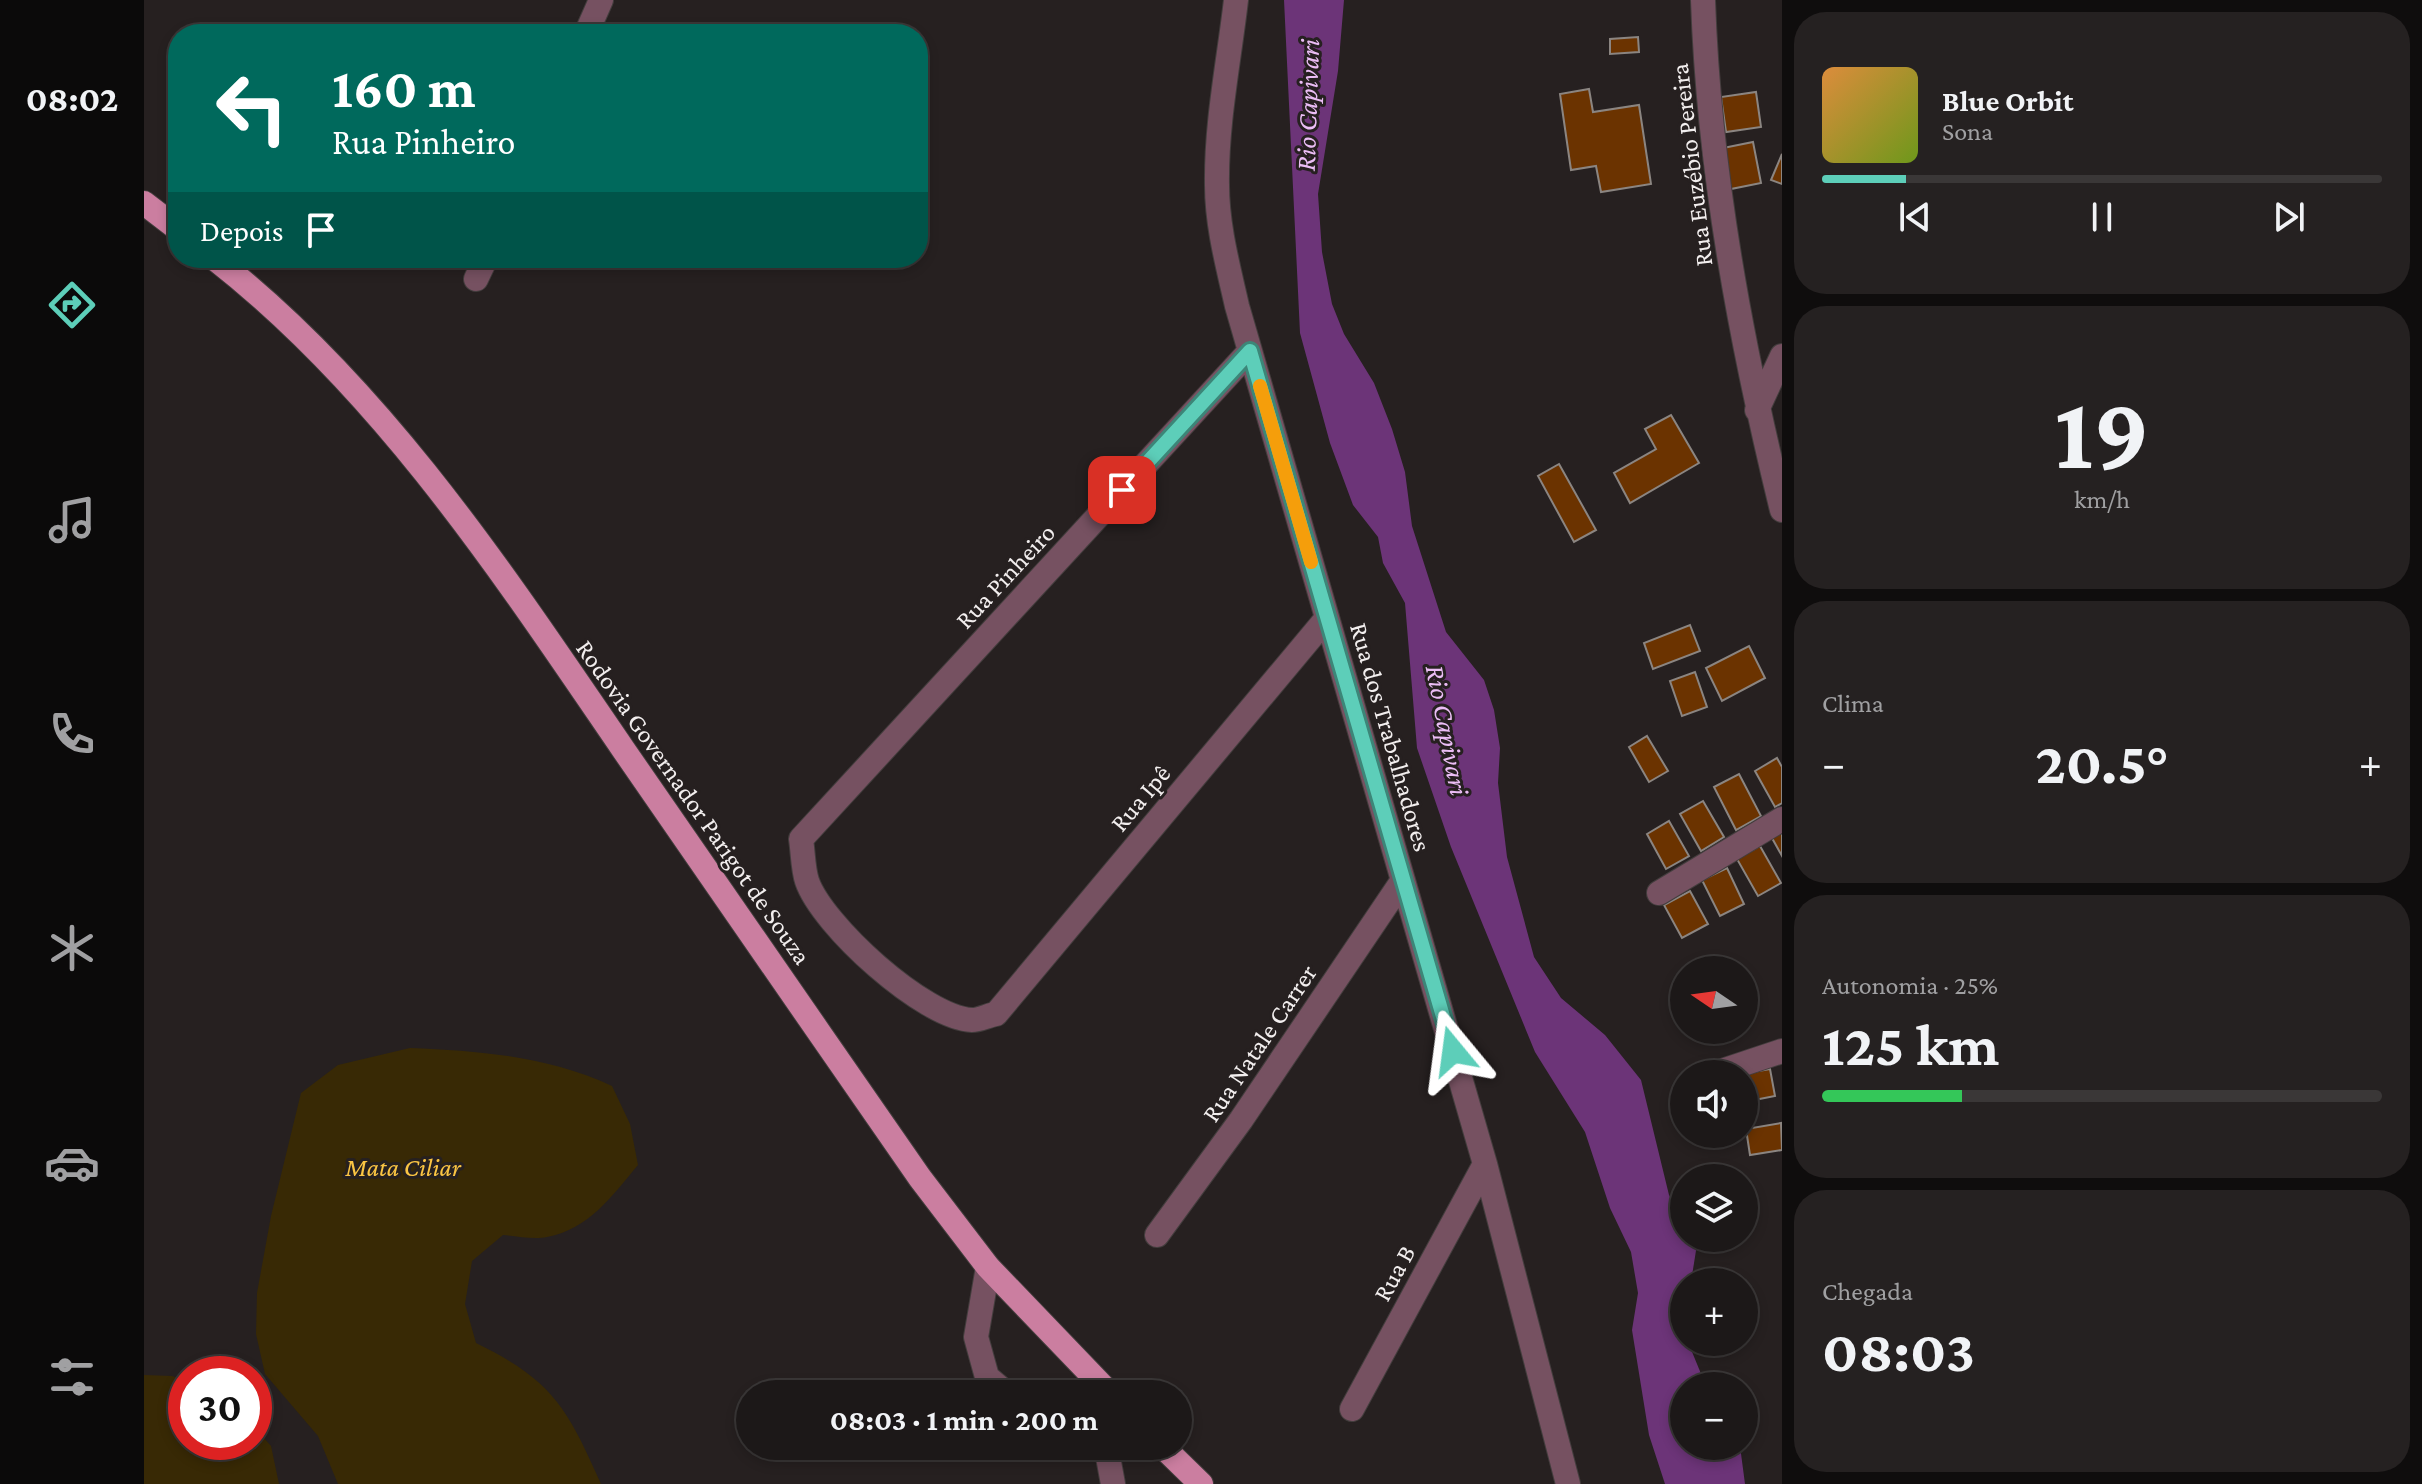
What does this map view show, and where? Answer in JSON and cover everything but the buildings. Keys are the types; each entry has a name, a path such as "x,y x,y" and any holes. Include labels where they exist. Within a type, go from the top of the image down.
{"main road":[{"path":"144,203 168,221"},
{"name":"Rodovia Governador Parigot de Souza","path":"227,268 257,291 396,434 531,614 893,1139 988,1267 1097,1380"},
{"path":"1176,1460 1201,1484"}],"street":[{"path":"590,24 601,0"},
{"name":"Rua dos Trabalhadores","path":"1236,0 1217,185 1221,234 1250,351 1485,1164 1568,1484"},
{"name":"Rua Euzébio Pereira","path":"1703,0 1707,98 1727,246 1757,410 1782,510"},
{"name":"Rua Pinheiro","path":"996,1014 972,1020 944,1011 900,984 841,936 807,882 801,839 1250,351"},
{"path":"1757,410 1782,356"},
{"name":"Rua Ipê","path":"996,1014 1327,618"},
{"path":"1659,893 1782,819"},
{"name":"Rua Natale Carrer","path":"1157,1235 1241,1120 1403,880"},
{"path":"1755,1060 1782,1051"},
{"name":"Rua B","path":"1352,1409 1485,1164"},
{"path":"988,1267 976,1337 991,1380"},
{"path":"1109,1460 1113,1484"}],"green space":[{"name":"Mata Ciliar","path":"410,1048 462,1051 538,1062 612,1086 630,1124 638,1165 598,1210 575,1227 547,1237 503,1235 472,1261 465,1304 476,1343 523,1370 554,1398 578,1435 601,1484 338,1484 318,1436 272,1382 272,1356 261,1356 256,1334 257,1293 271,1216 301,1093 338,1065"},
{"path":"144,1375 168,1376 168,1460 272,1460 272,1451 279,1484 144,1484"}],"water":[{"name":"Rio Capivari","path":"1284,0 1344,0 1338,71 1318,194 1322,252 1332,304 1344,334 1374,383 1392,429 1405,472 1412,526 1446,632 1484,680 1494,710 1500,748 1498,783 1507,857 1534,957 1561,998 1605,1035 1641,1080 1670,1197 1670,1252 1696,1252 1693,1268 1670,1268 1670,1356 1694,1356 1700,1372 1670,1372 1670,1460 1742,1460 1745,1484 1665,1484 1649,1435 1632,1330 1638,1293 1631,1252 1610,1208 1585,1132 1535,1052 1451,847 1417,748 1405,603 1383,563 1378,537 1353,505 1330,443 1300,333"}],"slow traffic":[{"path":"1260,386 1311,562"}],"route":[{"path":"1122,490 1250,351 1453,1051"}]}
